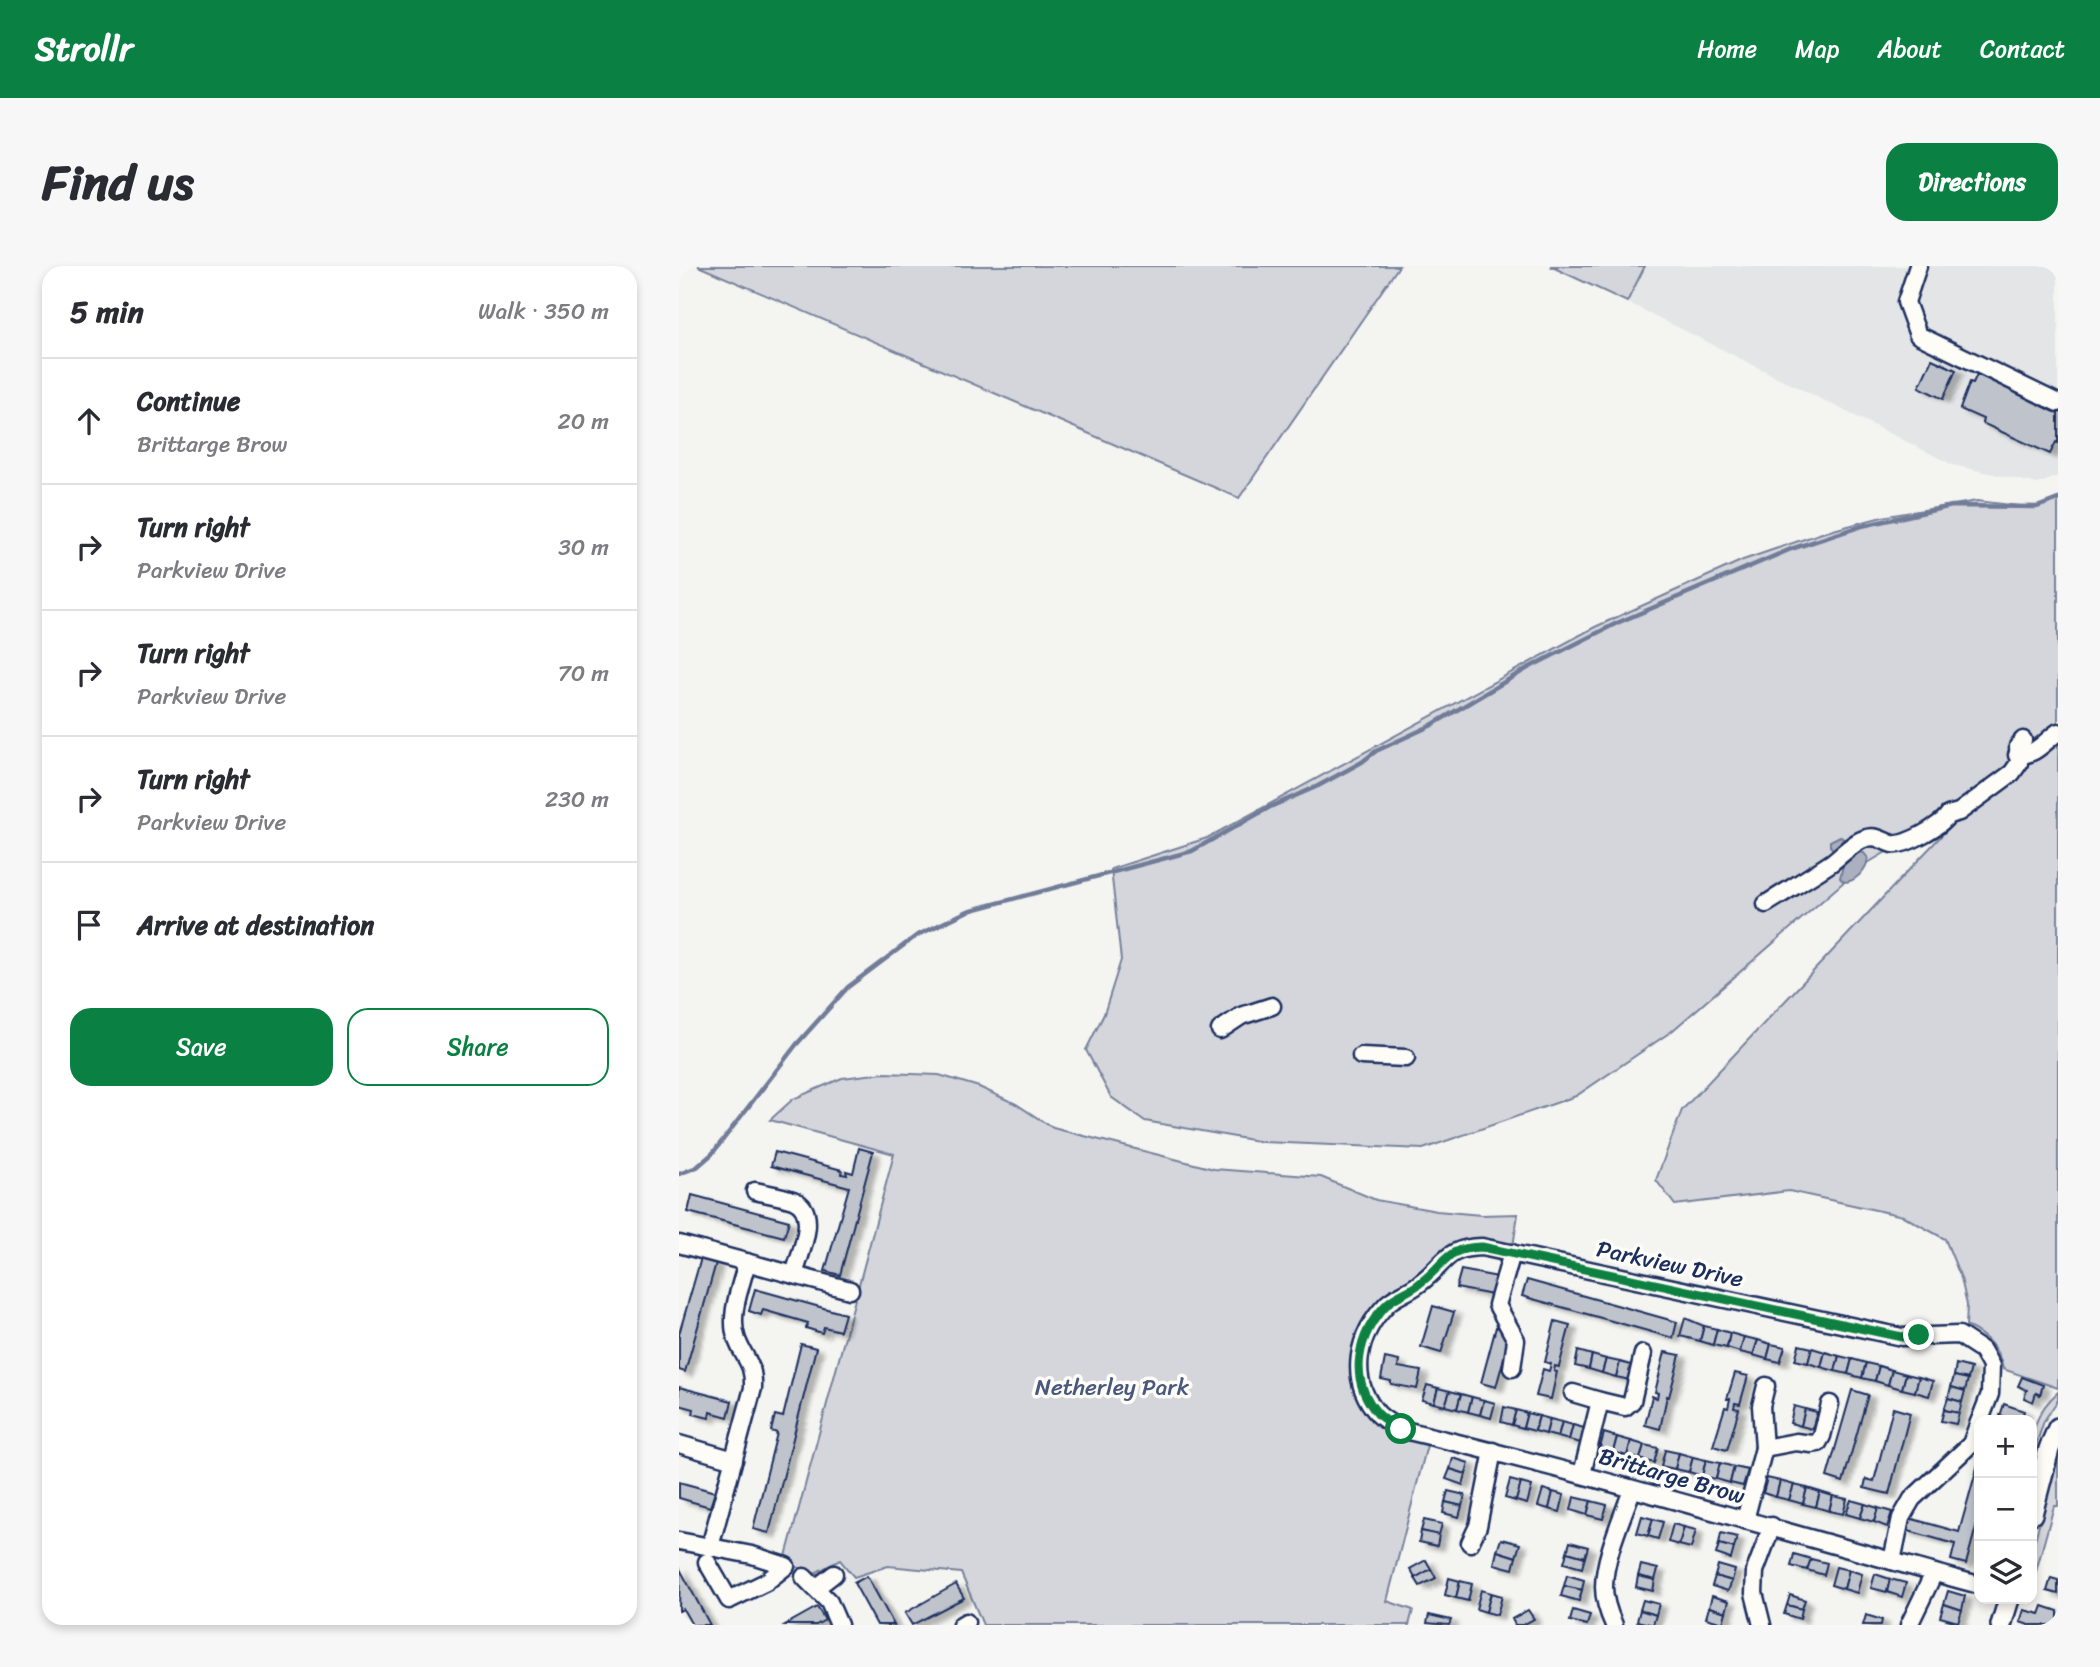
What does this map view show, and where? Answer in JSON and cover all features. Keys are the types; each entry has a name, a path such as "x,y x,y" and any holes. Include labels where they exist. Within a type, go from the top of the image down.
{"main road":[{"path":"2037,1497 2057,1429"},
{"path":"2001,1625 2007,1604"}],"street":[{"path":"1918,266 1906,302 1918,335 2058,403"},
{"path":"1766,904 1868,837 1879,838 1894,845 1944,821 1948,815 1969,805 2007,777 2017,766 2020,747 2025,755 2036,751 2058,732"},
{"path":"1220,1030 1241,1016 1272,1006"},
{"path":"1361,1056 1406,1058"},
{"path":"755,1191 795,1201 812,1211 794,1275"},
{"path":"679,1244 850,1290"},
{"name":"Parkview Drive","path":"1365,1394 1360,1378 1359,1360 1363,1339 1375,1318 1391,1301 1432,1274 1446,1257 1462,1248 1482,1247 1902,1337 1959,1335 1982,1350 1991,1366 1990,1394 1982,1415"},
{"path":"1511,1253 1497,1305 1516,1340 1511,1368"},
{"path":"679,1541 709,1554 753,1388 753,1371 737,1341 734,1326 747,1262"},
{"path":"1573,1393 1625,1407 1632,1401 1643,1354"},
{"path":"1745,1520 1764,1448 1761,1406 1766,1386"},
{"name":"Brittarge Brow","path":"1365,1394 1379,1416 1401,1429 1582,1474 1974,1584"},
{"path":"1582,1474 1600,1401"},
{"path":"1764,1448 1796,1442 1818,1443 1830,1404"},
{"name":"Parkview Drive","path":"1892,1561 1901,1518 1912,1499 1971,1444 1974,1436"},
{"path":"679,1444 734,1460"},
{"path":"1470,1543 1478,1526 1493,1451"},
{"path":"1614,1625 1604,1587 1609,1557 1632,1490"},
{"path":"1762,1625 1754,1593 1755,1571 1772,1526"},
{"path":"1909,1625 1934,1573"},
{"path":"834,1574 810,1583 829,1602 839,1625"}],"shaded area":[{"path":"1645,266 2058,266 2058,476 2038,484 1953,465 1627,302"}],"green space":[{"path":"698,266 1399,266 1239,498"},
{"path":"1550,266 1645,266 1627,302"},
{"path":"2058,498 2058,1388 2003,1369 1991,1343 1966,1326 1967,1305 1961,1278 1945,1239 1903,1216 1789,1191 1675,1205 1656,1180 1682,1110 1994,780 1935,823 1861,867 1672,1031 1576,1096 1423,1149 1263,1142 1145,1121 1111,1097 1086,1050 1104,1014 1121,960 1111,869 1207,838 1595,627 1743,560 1822,533 1882,517 1977,501 2037,508"},
{"name":"Netherley Park","path":"884,1073 939,1075 979,1087 1016,1104 1053,1128 1214,1169 1321,1177 1376,1200 1437,1211 1481,1215 1518,1214 1512,1253 1463,1248 1391,1301 1363,1339 1365,1394 1400,1429 1427,1445 1387,1601 1413,1610 1409,1625 983,1625 961,1573 888,1566 854,1577 840,1560 811,1575 785,1560 894,1154 770,1120 793,1099 842,1078"},
{"path":"2058,1392 2058,1400 2044,1421 2037,1442 2037,1421"},
{"path":"2058,1457 2058,1506 2054,1506 2037,1568 2037,1532"}],"water":[{"path":"1840,836 1868,858 1860,874 1853,880 1844,882 1840,878 1844,861 1830,846 1830,841"}],"building":[{"path":"1932,359 1956,370 1943,399 1919,387"},
{"path":"1977,374 2058,411 2058,443 2056,442 2050,454 1982,423 1983,419 1960,409 1970,382 1973,383"},
{"path":"859,1148 873,1152 840,1275 825,1271 849,1187 771,1166 775,1152 842,1170 841,1174 847,1175 846,1171 853,1173"},
{"path":"692,1195 789,1221 784,1237 688,1212"},
{"path":"701,1258 716,1263 685,1372 679,1370 679,1334"},
{"path":"1461,1270 1503,1278 1498,1296 1456,1288"},
{"path":"1527,1280 1677,1322 1673,1338 1522,1296"},
{"path":"755,1289 845,1314 840,1331 824,1327 822,1333 806,1328 808,1323 763,1310 761,1315 749,1311"},
{"path":"1433,1306 1454,1312 1441,1353 1421,1347"},
{"path":"1685,1318 1704,1326 1700,1341 1680,1336"},
{"path":"1555,1321 1570,1325 1559,1367 1555,1366 1554,1371 1557,1372 1551,1399 1536,1396 1543,1369 1549,1371 1551,1364 1545,1362"},
{"path":"1704,1326 1717,1329 1713,1345 1700,1341"},
{"path":"1496,1327 1511,1332 1496,1387 1481,1383"},
{"path":"1717,1329 1730,1333 1727,1348 1713,1345"},
{"path":"1730,1333 1744,1337 1740,1352 1727,1348"},
{"path":"1744,1337 1758,1340 1753,1355 1740,1352"},
{"path":"1758,1340 1771,1344 1767,1359 1753,1355"},
{"path":"801,1344 816,1348 769,1533 753,1529 777,1433 771,1431 775,1415 783,1417"},
{"path":"1771,1344 1785,1347 1780,1362 1767,1359"},
{"path":"1799,1345 1812,1348 1808,1363 1795,1360"},
{"path":"1812,1348 1825,1352 1821,1367 1808,1363"},
{"path":"1578,1351 1592,1355 1589,1369 1575,1366"},
{"path":"1665,1352 1680,1355 1660,1429 1645,1425 1652,1396 1657,1398 1658,1393 1655,1392"},
{"path":"1825,1352 1839,1356 1835,1371 1821,1367"},
{"path":"1592,1355 1606,1359 1602,1373 1589,1369"},
{"path":"1839,1356 1852,1359 1848,1374 1835,1371"},
{"path":"1385,1358 1399,1361 1398,1367 1421,1371 1417,1389 1391,1384 1391,1381 1381,1379"},
{"path":"1606,1359 1620,1362 1616,1377 1602,1373"},
{"path":"1852,1359 1866,1363 1862,1378 1848,1374"},
{"path":"1620,1362 1634,1366 1630,1380 1616,1377"},
{"path":"1866,1363 1879,1366 1875,1381 1862,1378"},
{"path":"1956,1364 1971,1368 1968,1379 1954,1376"},
{"path":"1879,1366 1892,1370 1888,1385 1875,1381"},
{"path":"1892,1370 1906,1374 1902,1389 1888,1385"},
{"path":"1735,1373 1748,1376 1740,1404 1735,1403 1734,1408 1739,1409 1727,1450 1713,1446 1725,1407 1728,1408 1730,1399 1727,1399"},
{"path":"1906,1374 1919,1377 1915,1392 1902,1389"},
{"path":"1954,1376 1968,1379 1965,1391 1951,1387"},
{"path":"1919,1377 1933,1381 1929,1396 1915,1392"},
{"path":"2022,1377 2043,1385 2040,1395 2036,1393 2033,1402 2024,1398 2027,1390 2018,1386"},
{"path":"1427,1385 1438,1388 1434,1403 1422,1400"},
{"path":"679,1387 732,1401 728,1417 710,1412 709,1418 693,1414 694,1409 679,1405"},
{"path":"1951,1387 1965,1391 1962,1402 1948,1398"},
{"path":"1438,1388 1450,1391 1445,1406 1434,1403"},
{"path":"1852,1390 1868,1395 1843,1482 1827,1477"},
{"path":"1450,1391 1461,1394 1457,1409 1445,1406"},
{"path":"1461,1394 1472,1397 1468,1412 1457,1409"},
{"path":"1472,1397 1484,1400 1480,1415 1468,1412"},
{"path":"1948,1398 1962,1402 1959,1413 1944,1410"},
{"path":"1484,1400 1495,1403 1491,1418 1480,1415"},
{"path":"2004,1404 2024,1411 2023,1415 2000,1415"},
{"path":"1794,1406 1805,1409 1801,1426 1790,1423"},
{"path":"1504,1407 1516,1410 1512,1425 1501,1422"},
{"path":"1893,1408 1910,1413 1889,1494 1864,1488 1866,1479 1874,1481"},
{"path":"1805,1409 1817,1412 1812,1429 1801,1426"},
{"path":"1516,1410 1527,1413 1523,1428 1512,1425"},
{"path":"1944,1410 1959,1413 1956,1424 1941,1421"},
{"path":"1527,1413 1539,1416 1535,1431 1523,1428"},
{"path":"1539,1416 1550,1419 1546,1434 1535,1431"},
{"path":"1550,1419 1562,1422 1558,1437 1546,1434"},
{"path":"1562,1422 1573,1425 1569,1440 1558,1437"},
{"path":"1573,1425 1584,1428 1581,1443 1569,1440"},
{"path":"1604,1433 1617,1437 1613,1452 1600,1448"},
{"path":"1617,1437 1631,1441 1627,1456 1613,1452"},
{"path":"1631,1441 1644,1445 1640,1459 1627,1456"},
{"path":"1644,1445 1658,1448 1654,1463 1640,1459"},
{"path":"1665,1450 1679,1453 1675,1469 1661,1466"},
{"path":"1679,1453 1693,1457 1689,1472 1675,1469"},
{"path":"1693,1457 1706,1460 1702,1476 1689,1472"},
{"path":"1453,1458 1469,1463 1466,1474 1450,1469"},
{"path":"1706,1460 1720,1463 1716,1479 1702,1476"},
{"path":"1720,1463 1734,1467 1730,1483 1716,1479"},
{"path":"1734,1467 1748,1470 1743,1486 1730,1483"},
{"path":"1450,1469 1466,1474 1463,1485 1446,1479"},
{"path":"1767,1478 1780,1481 1776,1497 1763,1493"},
{"path":"1974,1478 1974,1534 1966,1564 1951,1560 1955,1544 1905,1530 1909,1518 1959,1532"},
{"path":"1510,1480 1521,1483 1516,1501 1505,1498"},
{"path":"1780,1481 1794,1485 1789,1500 1776,1497"},
{"path":"679,1482 715,1492 710,1507 679,1498"},
{"path":"1521,1483 1532,1486 1527,1504 1516,1501"},
{"path":"1794,1485 1807,1488 1803,1504 1789,1500"},
{"path":"1807,1488 1820,1492 1816,1507 1803,1504"},
{"path":"1543,1489 1553,1492 1549,1509 1538,1506"},
{"path":"1448,1491 1465,1495 1462,1506 1445,1502"},
{"path":"1553,1492 1564,1495 1560,1512 1549,1509"},
{"path":"1820,1492 1833,1496 1829,1511 1816,1507"},
{"path":"1833,1496 1847,1499 1843,1514 1829,1511"},
{"path":"1574,1497 1591,1501 1587,1515 1571,1510"},
{"path":"1851,1500 1865,1504 1860,1518 1846,1514"},
{"path":"1591,1501 1607,1505 1603,1519 1587,1515"},
{"path":"1445,1502 1462,1506 1459,1517 1443,1513"},
{"path":"1865,1504 1878,1508 1874,1522 1860,1518"},
{"path":"1878,1508 1892,1512 1887,1527 1874,1522"},
{"path":"1642,1516 1653,1519 1648,1536 1637,1533"},
{"path":"1653,1519 1663,1522 1658,1539 1648,1536"},
{"path":"1424,1520 1442,1524 1439,1535 1421,1531"},
{"path":"1673,1524 1684,1527 1679,1545 1668,1542"},
{"path":"1684,1527 1696,1530 1691,1548 1679,1545"},
{"path":"1421,1531 1439,1535 1437,1546 1419,1542"},
{"path":"1721,1533 1737,1537 1734,1548 1719,1544"},
{"path":"1501,1539 1520,1544 1516,1557 1497,1551"},
{"path":"1570,1542 1588,1547 1585,1557 1567,1552"},
{"path":"1719,1544 1734,1548 1731,1559 1716,1554"},
{"path":"1497,1551 1516,1557 1513,1569 1494,1564"},
{"path":"1567,1552 1585,1557 1582,1568 1564,1563"},
{"path":"1794,1554 1811,1559 1807,1570 1791,1566"},
{"path":"1811,1559 1827,1563 1824,1575 1807,1570"},
{"path":"1426,1560 1431,1569 1415,1578 1410,1569"},
{"path":"1641,1565 1658,1569 1655,1580 1638,1576"},
{"path":"1718,1565 1735,1570 1732,1581 1715,1576"},
{"path":"1836,1567 1849,1570 1844,1589 1831,1585"},
{"path":"680,1569 710,1625 692,1625 683,1609 679,1611"},
{"path":"1431,1569 1436,1578 1420,1586 1415,1578"},
{"path":"1849,1570 1862,1574 1857,1593 1844,1589"},
{"path":"1875,1574 1890,1579 1887,1592 1871,1588"},
{"path":"1567,1575 1584,1580 1582,1590 1564,1586"},
{"path":"867,1576 894,1625 877,1625 854,1583"},
{"path":"1638,1576 1655,1580 1653,1591 1636,1587"},
{"path":"1715,1576 1732,1581 1728,1591 1712,1586"},
{"path":"1449,1578 1460,1581 1456,1598 1445,1595"},
{"path":"2051,1578 2058,1580 2058,1594 2047,1591"},
{"path":"1890,1579 1906,1583 1902,1597 1887,1592"},
{"path":"1460,1581 1472,1584 1468,1601 1456,1598"},
{"path":"956,1584 964,1598 912,1625 905,1613"},
{"path":"1564,1586 1582,1590 1579,1601 1561,1596"},
{"path":"1481,1590 1491,1593 1486,1612 1476,1609"},
{"path":"1948,1591 1965,1596 1962,1610 1944,1604"},
{"path":"1491,1593 1502,1596 1497,1615 1486,1612"},
{"path":"1790,1595 1805,1600 1802,1609 1787,1605"},
{"path":"1712,1596 1729,1601 1726,1612 1709,1607"},
{"path":"1643,1600 1659,1604 1656,1615 1640,1610"},
{"path":"1944,1604 1962,1610 1958,1622 1940,1617"},
{"path":"1787,1605 1802,1609 1800,1619 1784,1614"},
{"path":"2043,1606 2058,1611 2058,1625 2029,1625 2020,1622 2024,1610 2040,1614"},
{"path":"817,1607 825,1620 816,1625 785,1625"},
{"path":"1709,1607 1726,1612 1723,1623 1706,1618"},
{"path":"1528,1610 1534,1619 1523,1625 1515,1625 1512,1619"},
{"path":"1573,1610 1590,1615 1587,1625 1570,1621"},
{"path":"1640,1610 1656,1615 1653,1625 1637,1621"},
{"path":"1429,1615 1451,1620 1449,1625 1427,1623"},
{"path":"1866,1615 1882,1620 1881,1625 1863,1625"}],"waterway":[{"path":"679,1174 697,1167 712,1154 796,1045 848,987 916,936 968,911 1192,851 1270,807 1318,786 1362,762 1376,751 1430,726 1528,668 1617,623 1791,549 1862,526 1952,506 2037,507 2058,499"}],"route":[{"path":"1401,1429 1379,1416 1365,1394 1360,1378 1359,1360 1363,1339 1375,1318 1391,1301 1417,1286 1432,1274 1446,1257 1462,1248 1482,1247 1902,1337 1919,1335"}]}
